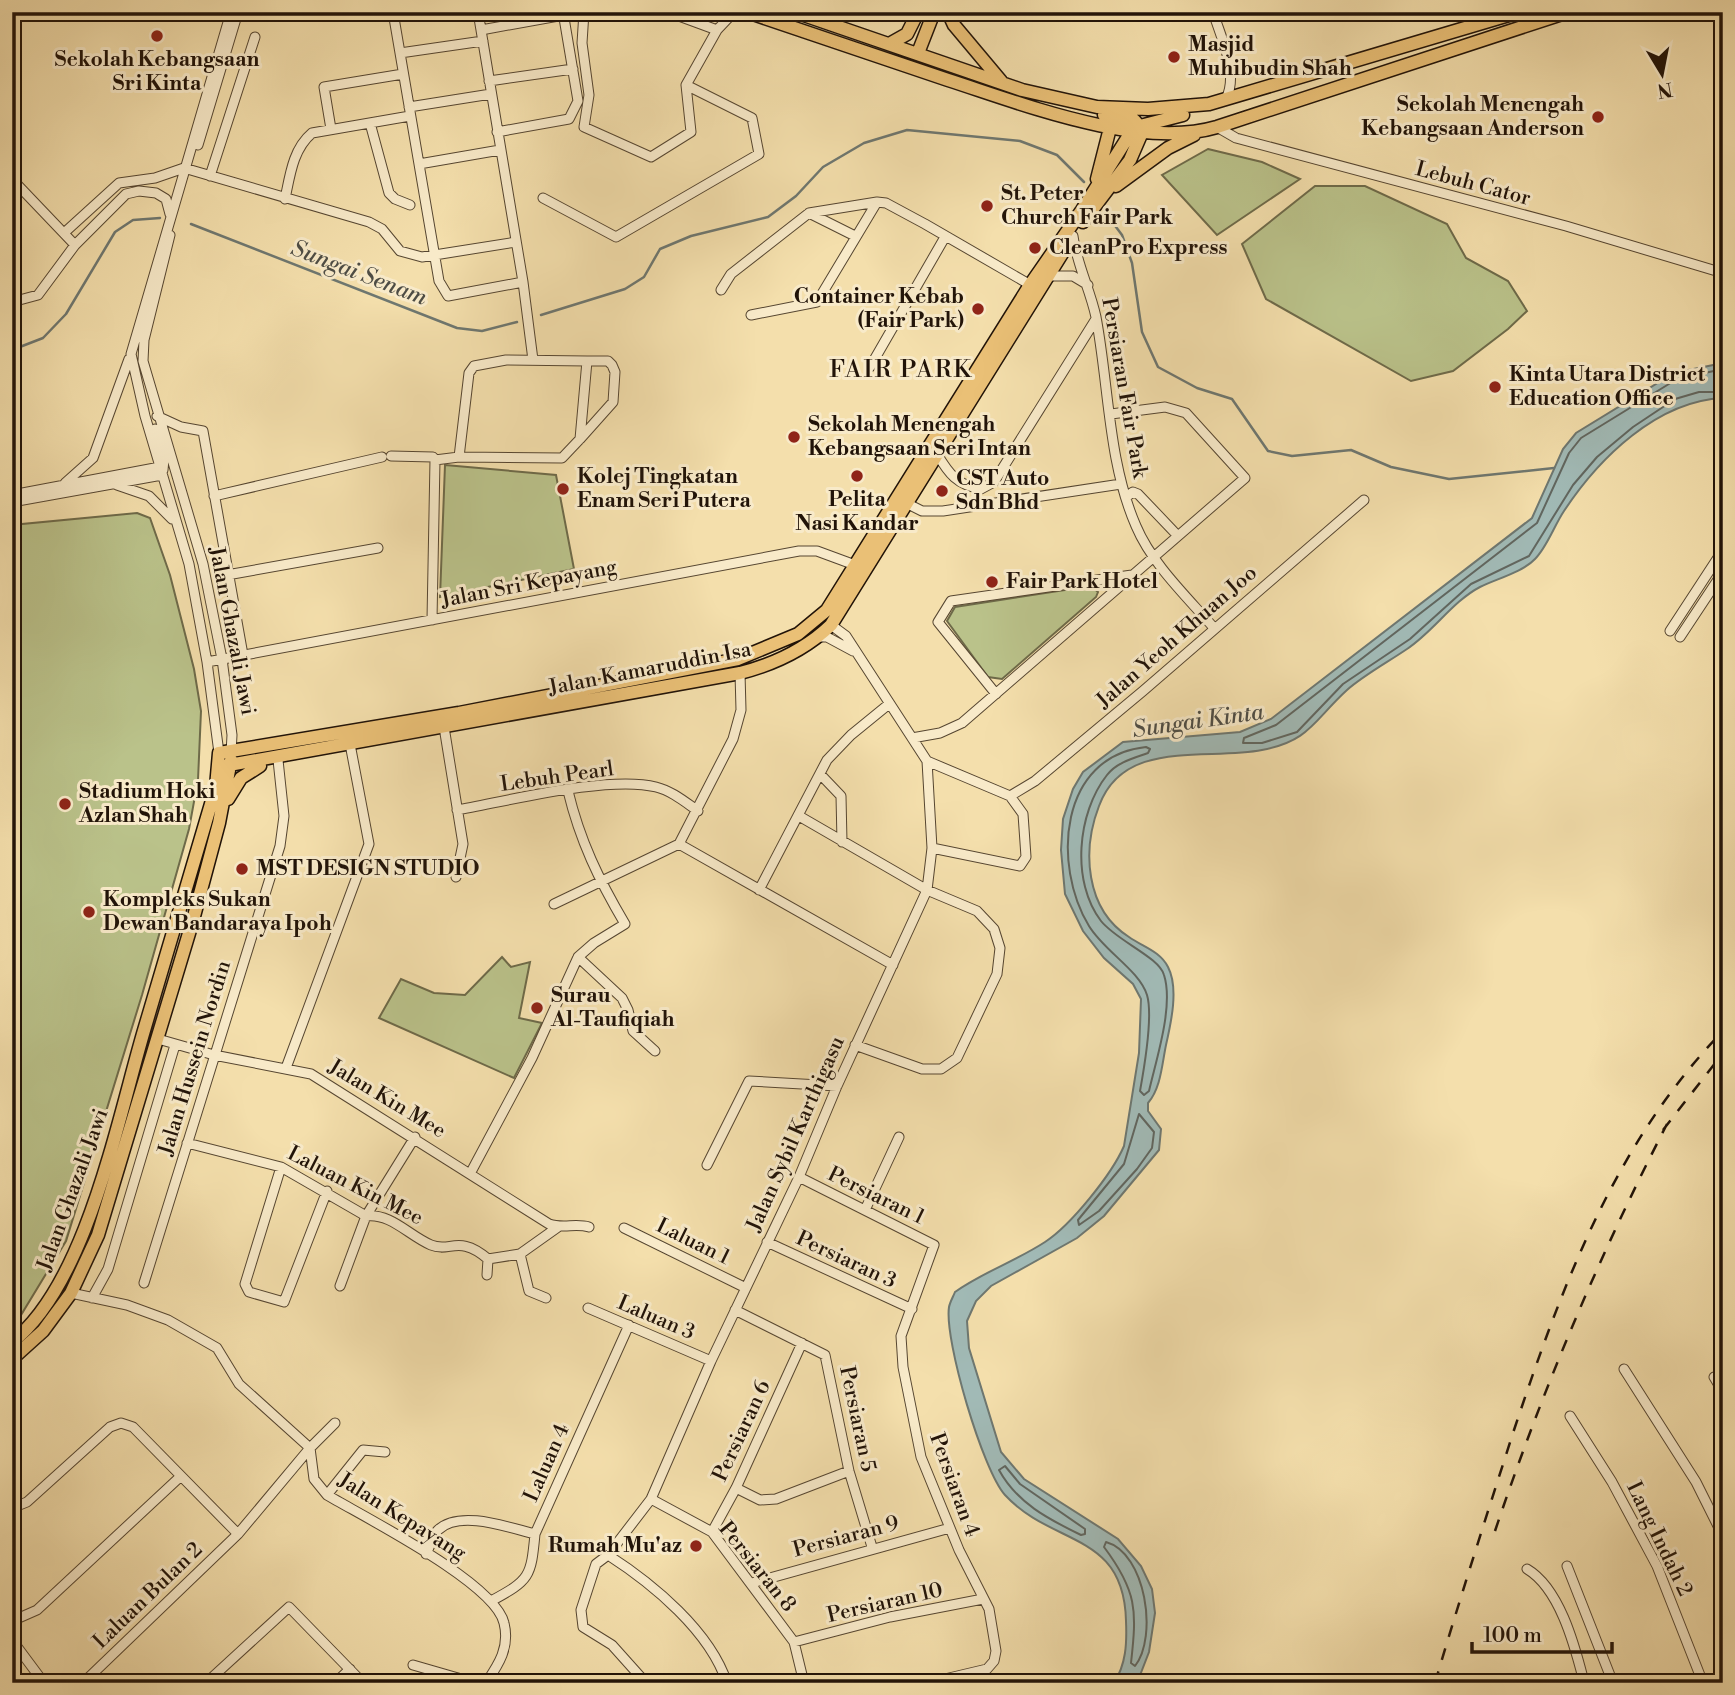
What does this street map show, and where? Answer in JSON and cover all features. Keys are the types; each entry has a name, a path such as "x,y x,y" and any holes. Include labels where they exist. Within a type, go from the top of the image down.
{"main road":[{"path":"747,12 1056,115 1110,128 1139,128 1176,133 1211,129"},
{"path":"795,12 1002,82 1049,102 1127,118 1139,128"},
{"path":"891,43 907,34 918,12"},
{"path":"918,53 934,12"},
{"path":"948,12 954,25 1002,82"},
{"path":"1022,90 1108,107 1178,109 1209,104 1519,12"},
{"path":"1098,194 1168,148 1211,129 1568,12"},
{"path":"826,40 852,39 903,54 918,53"},
{"path":"1139,128 1197,111 1209,104"},
{"path":"1098,194 1110,128"},
{"name":"Jalan Kamaruddin Isa","path":"224,767 740,673 765,666 818,637 831,625 861,568 1035,287 1098,194 1130,160 1139,128"},
{"name":"Jalan Kamaruddin Isa","path":"225,753 663,676 762,650 798,634 827,610 861,568 906,503 1035,287 1047,276 1098,194"},
{"path":"798,634 806,635 821,625 831,625"},
{"path":"740,673 762,650"},
{"name":"Jalan Ghazali Jawi","path":"12,1359 43,1331 71,1293 98,1235 193,920 219,822 225,753"},
{"path":"219,822 241,778 256,767 293,755"},
{"name":"Jalan Ghazali Jawi","path":"12,1342 27,1331 61,1285 75,1253 133,1071 224,767"},
{"path":"168,950 193,920"},
{"path":"133,1071 139,1068 146,1048 158,1039 153,1029 158,1005 155,993"},
{"path":"27,1331 39,1323 62,1295 71,1293"}],"street":[{"name":"Jalan Ghazali Jawi","path":"225,753 232,735 222,659 203,564 143,360 158,282 231,12"},
{"path":"187,169 238,12"},
{"path":"393,12 442,289 448,296 523,282"},
{"path":"478,12 523,282 533,360"},
{"path":"584,12 582,43 589,95 584,127 651,157 691,132 686,85 717,30 734,12"},
{"path":"668,12 717,30"},
{"path":"1213,12 1231,74 1232,85 1226,99"},
{"path":"481,30 563,14 573,69 578,102 569,119 497,132"},
{"path":"210,176 255,37"},
{"path":"400,53 483,41"},
{"path":"489,80 573,69"},
{"path":"331,129 324,87 403,74"},
{"path":"543,198 616,237 759,153 752,118 686,85"},
{"path":"285,199 302,141 312,133 370,123 410,111 491,94"},
{"path":"370,123 389,193 395,199 410,205"},
{"name":"Lebuh Cator","path":"1211,129 1566,226 1723,273"},
{"path":"419,164 500,150"},
{"name":"Jalan Ghazali Jawi","path":"161,471 134,375 131,354 170,214 187,169"},
{"path":"64,233 118,183 155,178 187,169 376,225 400,251 408,255 435,256 516,242"},
{"path":"12,179 75,245"},
{"path":"12,302 38,295 75,245 126,194 139,191 156,193 166,199 170,214"},
{"path":"721,290 731,274 809,212 877,202 886,203 1035,287"},
{"path":"751,315 817,302 877,202"},
{"path":"809,212 855,236"},
{"name":"Persiaran Fair Park","path":"1073,236 1076,260 1089,286 1096,318 1121,484 1136,528 1154,556 1214,628"},
{"path":"870,367 945,237"},
{"name":"Persiaran Fair Park","path":"1047,276 1073,276 1089,286"},
{"path":"937,454 951,476 964,486 981,489 994,482 1096,318"},
{"path":"64,484 93,458 131,354"},
{"path":"143,360 141,377 164,459 161,471 189,564 225,753"},
{"path":"214,496 386,456 433,457 435,460 459,457 562,458 608,409 615,396 612,365 608,361 533,360 482,362 474,366 469,373 459,457"},
{"path":"580,439 587,361"},
{"path":"912,738 940,733 962,723 1245,478 1186,413 1165,407 1111,414"},
{"path":"158,416 181,427 203,431 243,655"},
{"path":"432,620 435,460"},
{"path":"12,495 64,484 161,471"},
{"path":"12,502 116,485 161,471"},
{"path":"161,471 188,517"},
{"path":"906,503 922,511 943,511 1121,484"},
{"path":"116,485 149,496 177,526"},
{"name":"Persiaran Fair Park","path":"1126,497 1133,492 1138,494 1178,536"},
{"name":"Jalan Yeoh Khuan Joo","path":"1010,796 1046,772 1364,500"},
{"path":"227,575 378,548"},
{"path":"1670,631 1723,550"},
{"name":"Jalan Sri Kepayang","path":"207,662 799,551 817,551 861,568"},
{"path":"1680,637 1723,572"},
{"path":"996,694 938,622 951,601 1133,575"},
{"name":"Jalan Sybil Karthigasu","path":"646,1683 612,1645 583,1627 580,1620 596,1564 608,1556 651,1499 711,1361 799,1177 855,1045 927,890 932,848 927,761 842,630 831,625"},
{"path":"818,637 827,637 854,652"},
{"path":"554,904 679,844 733,739 741,709 740,673"},
{"path":"759,890 827,760 850,734 889,704"},
{"path":"444,727 463,844 456,877"},
{"path":"286,1068 369,844 351,744"},
{"name":"Jalan Hussein Nordin","path":"144,1283 283,833 284,803 278,760"},
{"path":"927,761 1010,796 1023,814 1026,857 1020,866 932,848"},
{"path":"820,774 841,796 842,842"},
{"name":"Lebuh Pearl","path":"457,810 602,785 648,786 668,791 698,811"},
{"path":"471,1172 532,1058 578,957 625,923 600,882 577,830 568,791"},
{"path":"799,816 927,890 977,911 994,929 1000,948 997,974 957,1058 941,1069 922,1069 855,1045"},
{"path":"679,844 892,965"},
{"path":"578,957 622,998 633,1031 655,1051"},
{"name":"Jalan Kin Mee","path":"158,1039 214,1055 311,1074 558,1227"},
{"path":"92,1298 108,1269 175,1045"},
{"path":"708,1165 750,1082 837,1086"},
{"path":"340,1286 366,1216 415,1137"},
{"path":"865,1210 900,1137"},
{"name":"Laluan Kin Mee","path":"187,1143 281,1167 327,1191 366,1216 379,1214 433,1247 464,1245 488,1259"},
{"path":"281,1167 245,1284 249,1292 285,1302 327,1191"},
{"name":"Persiaran 1","path":"799,1177 932,1243 934,1248"},
{"path":"487,1275 488,1259 520,1254 558,1227 589,1227"},
{"name":"Laluan 1","path":"624,1228 746,1288"},
{"name":"Persiaran 3","path":"767,1242 912,1309"},
{"name":"Persiaran 4","path":"928,1683 987,1669 994,1661 996,1651 989,1609 950,1528 921,1457 903,1367 901,1336 934,1248"},
{"path":"520,1254 529,1291 546,1298"},
{"path":"71,1293 127,1305 158,1317 217,1348 239,1384 310,1448"},
{"name":"Laluan 3","path":"588,1308 711,1361"},
{"name":"Persiaran 5","path":"735,1310 825,1354 849,1471 872,1547"},
{"name":"Laluan 4","path":"491,1601 525,1582 532,1569 535,1534 629,1325"},
{"name":"Persiaran 6","path":"712,1532 736,1488 802,1343"},
{"path":"1623,1369 1696,1482 1723,1536"},
{"path":"1714,1377 1723,1392"},
{"name":"Lang Indah 2","path":"1570,1416 1612,1482 1657,1566 1703,1683"},
{"path":"12,1508 27,1502 110,1427 121,1423 133,1427 238,1535"},
{"name":"Laluan Bulan 2","path":"83,1683 238,1535 310,1448 335,1423"},
{"name":"Jalan Kepayang","path":"310,1448 314,1479 327,1495 469,1578 491,1601 504,1620 506,1648 486,1683"},
{"path":"327,1495 363,1450 385,1452"},
{"path":"736,1488 760,1500 776,1499 849,1471"},
{"path":"12,1621 37,1610 181,1476"},
{"name":"Persiaran 8","path":"651,1499 712,1532 794,1642 804,1683"},
{"path":"426,1554 436,1532 447,1524 466,1521 535,1534"},
{"name":"Persiaran 9","path":"752,1583 872,1547 950,1528"},
{"path":"608,1556 659,1592 714,1654 727,1683"},
{"path":"1567,1566 1613,1683"},
{"path":"1527,1569 1542,1580 1556,1605 1584,1680 1540,1683"},
{"name":"Persiaran 10","path":"794,1642 890,1617 983,1599"},
{"path":"206,1683 289,1606 363,1683"},
{"path":"12,1640 44,1683"},
{"path":"414,1665 458,1678 465,1683"},
{"path":"335,1683 350,1669"}],"green space":[{"path":"1208,149 1262,162 1300,179 1217,235 1162,175"},
{"path":"1315,186 1365,186 1447,224 1466,258 1508,281 1527,311 1453,371 1411,381 1266,299 1242,244"},
{"path":"445,465 556,475 574,569 440,597"},
{"name":"Kompleks Sukan Dewan Bandaraya Ipoh","path":"137,513 150,518 170,575 194,669 201,711 198,780 189,829 142,995 66,1241 21,1315 12,1323 12,525"},
{"path":"1091,586 1098,592 1096,597 1002,679 988,677 947,621 955,607"},
{"path":"502,957 511,967 530,962 519,1018 542,1023 514,1078 379,1018 401,979 434,993 465,995"}],"water":[{"name":"Sungai Kinta","path":"1723,363 1723,398 1675,409 1632,436 1594,471 1578,491 1543,549 1530,564 1470,593 1416,642 1347,690 1301,735 1262,750 1147,761 1127,770 1111,785 1099,806 1090,841 1089,859 1096,895 1103,911 1114,925 1165,962 1173,985 1172,1016 1160,1076 1148,1103 1148,1111 1161,1129 1159,1150 1104,1216 1077,1238 991,1286 976,1301 967,1321 969,1348 1001,1452 1024,1479 1118,1539 1141,1566 1152,1589 1155,1613 1149,1652 1137,1683 1114,1683 1126,1646 1126,1621 1122,1592 1113,1571 1099,1555 1024,1512 1005,1495 986,1460 976,1434 959,1375 949,1324 949,1307 955,1292 1034,1249 1067,1224 1090,1198 1124,1146 1139,1053 1141,999 1133,984 1104,958 1083,931 1065,894 1061,850 1063,819 1073,789 1083,772 1123,742 1240,732 1271,719 1532,518 1563,449 1576,433 1674,373"}],"waterway":[{"name":"Sungai Senam","path":"541,315 625,289 644,277 660,249 691,236 768,217 796,196 823,167 864,143 907,130 1020,141 1057,155 1084,182"},
{"name":"Sungai Senam","path":"12,350 43,338 66,314 115,232 133,220 160,218"},
{"name":"Sungai Senam","path":"1110,219 1122,235 1132,263 1142,332 1158,367 1197,388 1232,399 1268,451 1292,456 1351,450 1391,467 1449,479 1554,468"},
{"name":"Sungai Senam","path":"191,224 457,328 482,331 517,322"}],"railway":[{"path":"1435,1683 1532,1376 1573,1270 1622,1168 1652,1120 1685,1074 1723,1031"},
{"path":"1663,1130 1723,1053"},
{"path":"1495,1531 1573,1324 1667,1124"}],"place":[{"name":"Sekolah Kebangsaan Sri Kinta","path":"157,36"},
{"name":"Masjid Muhibudin Shah","path":"1174,57"},
{"name":"Sekolah Menengah Kebangsaan Anderson","path":"1598,117"},
{"name":"St. Peter Church Fair Park","path":"987,206"},
{"name":"CleanPro Express","path":"1035,248"},
{"name":"Container Kebab (Fair Park)","path":"978,309"},
{"name":"Kinta Utara District Education Office","path":"1495,387"},
{"name":"Sekolah Menengah Kebangsaan Seri Intan","path":"794,437"},
{"name":"Pelita Nasi Kandar","path":"857,476"},
{"name":"Kolej Tingkatan Enam Seri Putera","path":"563,489"},
{"name":"CST Auto Sdn Bhd","path":"942,491"},
{"name":"Fair Park Hotel","path":"992,582"},
{"name":"Stadium Hoki Azlan Shah","path":"65,804"},
{"name":"MST DESIGN STUDIO","path":"242,869"},
{"name":"Kompleks Sukan Dewan Bandaraya Ipoh","path":"89,912"},
{"name":"Surau Al-Taufiqiah","path":"537,1008"},
{"name":"Rumah Mu'az","path":"696,1546"}],"district":[{"name":"FAIR PARK","path":"901,370"}]}
